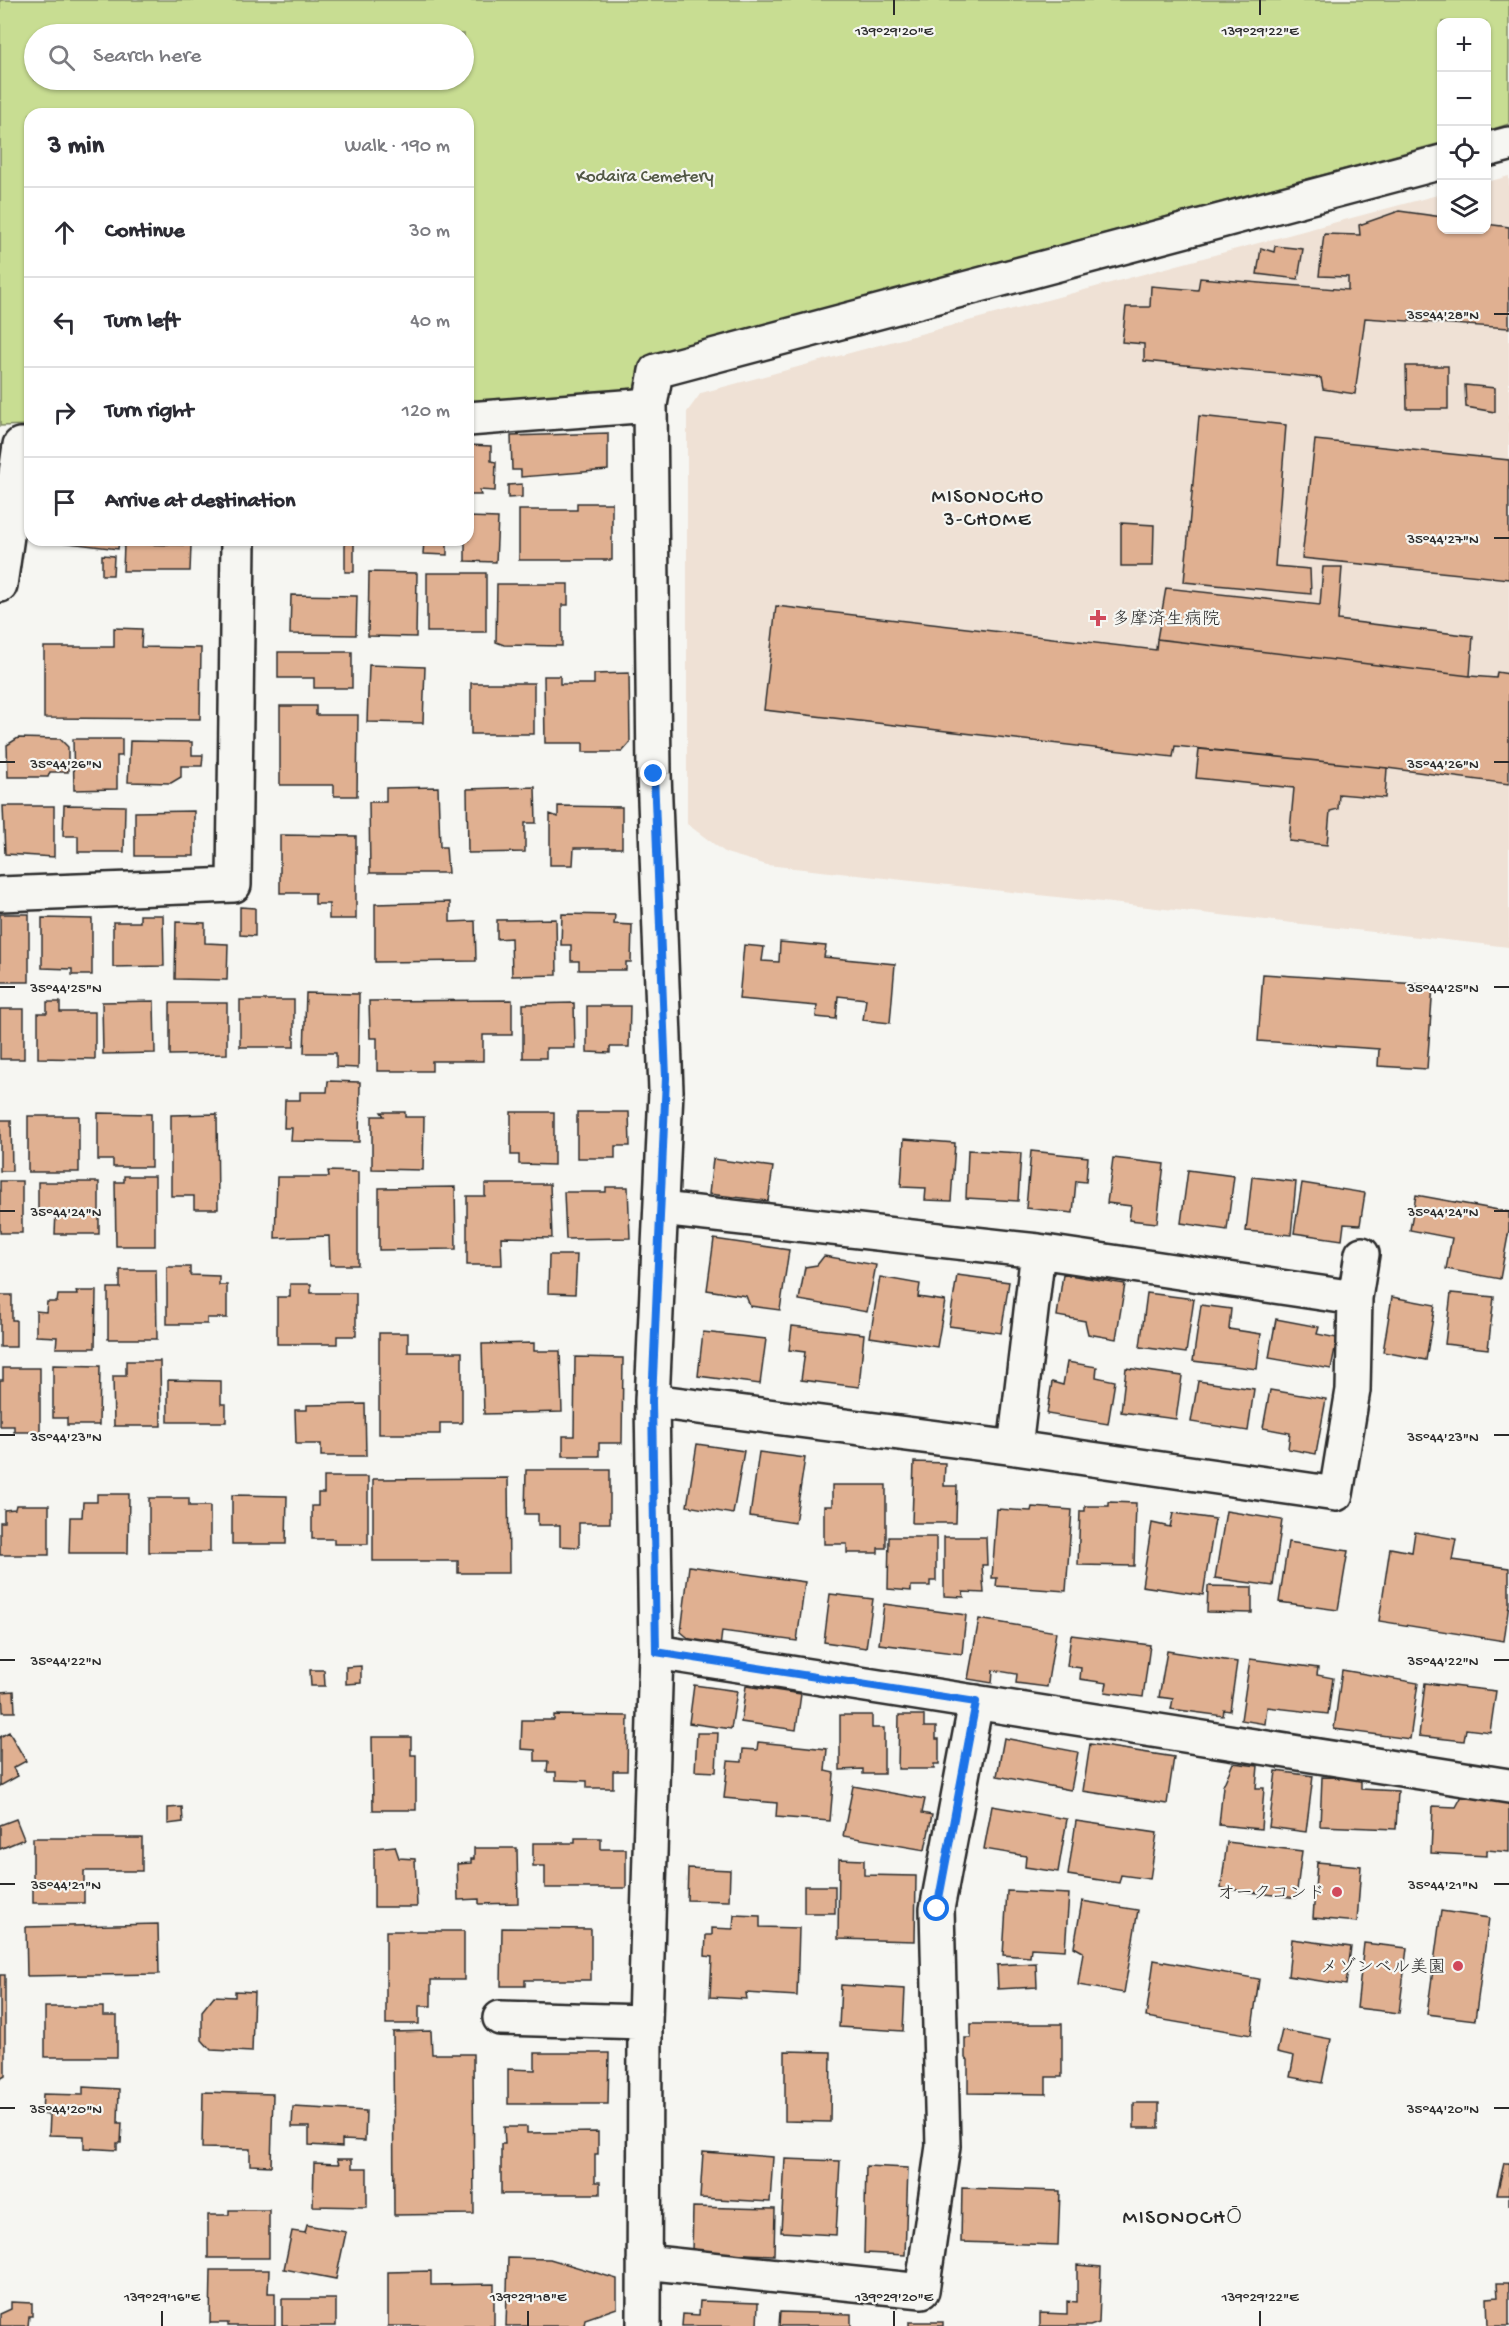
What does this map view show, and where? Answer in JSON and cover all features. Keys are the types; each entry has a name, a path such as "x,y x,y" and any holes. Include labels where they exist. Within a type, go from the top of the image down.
{"street":[{"path":"1491,149 1509,144"},
{"path":"644,2326 645,2022 656,1652 652,1401 666,1078 654,774 651,405 656,371 1437,163"},
{"path":"474,419 651,405"},
{"path":"0,585 20,445 24,445"},
{"path":"0,894 234,885 238,546"},
{"path":"661,1209 1038,1251 1355,1298"},
{"path":"1015,1448 1038,1251"},
{"path":"652,1401 1015,1448 1336,1494 1353,1390 1355,1298 1362,1254"},
{"path":"656,1652 1509,1786"},
{"path":"644,2262 922,2291 944,2146 937,1909 976,1702"},
{"path":"500,2018 645,2022"}],"shaded area":[{"name":"多摩済生病院","path":"1509,176 1509,947 767,865 726,853 687,824 687,412 701,393 1437,195 1437,234 1491,234 1491,181"}],"green space":[{"name":"Kodaira Cemetery","path":"0,0 1509,0 1509,124 1491,130 1491,18 1437,18 1437,144 643,357 629,407 474,412 474,108 24,108 24,425 0,426"}],"building":[{"path":"1399,211 1437,216 1437,234 1491,234 1491,225 1509,227 1509,328 1365,318 1355,394 1323,389 1321,378 1144,361 1144,344 1122,342 1126,307 1150,307 1151,286 1198,290 1200,278 1348,290 1348,277 1319,276 1324,234 1360,235 1359,225"},
{"path":"1275,246 1303,249 1298,279 1257,274 1261,248 1274,252"},
{"path":"1406,366 1448,366 1448,409 1407,409"},
{"path":"1465,385 1495,388 1495,412 1466,407"},
{"path":"1199,416 1286,425 1275,566 1310,569 1311,594 1184,582"},
{"path":"608,433 608,470 521,477 521,470 512,470 511,436"},
{"path":"1315,440 1509,460 1509,579 1302,558"},
{"path":"474,445 491,446 491,461 496,462 495,491 479,490 481,495 474,495"},
{"path":"522,484 522,497 508,498 508,485"},
{"path":"577,503 612,503 612,560 519,560 519,510 577,510"},
{"path":"474,517 498,518 496,562 465,561 465,546 474,546"},
{"path":"1121,523 1154,525 1153,566 1121,566"},
{"path":"93,546 118,546 118,549"},
{"path":"124,546 191,546 190,571 123,571"},
{"path":"345,546 354,546 354,572 345,572"},
{"path":"424,546 447,546 447,555 423,554"},
{"path":"102,555 114,556 113,575 102,575"},
{"path":"1323,567 1342,567 1338,620 1473,636 1470,676 1157,639 1166,588 1320,605"},
{"path":"369,572 417,573 416,637 368,636"},
{"path":"427,573 486,573 486,632 427,632"},
{"path":"497,584 568,584 568,605 562,605 562,646 504,645 496,642"},
{"path":"291,595 357,596 356,635 290,634"},
{"path":"776,606 1156,650 1157,639 1470,676 1496,678 1497,672 1509,674 1509,784 1387,768 1175,746 1173,757 764,710"},
{"path":"114,628 142,629 141,647 201,648 200,719 44,718 44,647 114,647"},
{"path":"278,652 352,652 352,688 314,688 314,678 278,678"},
{"path":"369,665 425,667 423,723 367,722"},
{"path":"629,673 630,743 622,752 583,752 583,743 545,743 544,676 560,676 560,684 594,684 594,674"},
{"path":"471,683 534,683 534,734 471,734"},
{"path":"280,706 316,706 316,715 358,715 357,796 334,796 334,785 280,785"},
{"path":"18,738 60,739 68,747 68,772 50,772 48,777 8,777 7,745"},
{"path":"73,739 122,739 122,756 117,756 117,789 74,790"},
{"path":"130,741 192,742 192,755 203,755 202,766 181,766 181,777 171,783 128,782"},
{"path":"1199,749 1387,768 1385,798 1339,794 1338,809 1330,811 1327,845 1289,841 1294,788 1196,778"},
{"path":"438,787 440,847 446,847 448,873 370,873 369,802 386,802 386,788"},
{"path":"535,787 536,823 525,823 525,852 468,853 467,789"},
{"path":"64,805 125,806 124,852 78,852 78,836 63,836"},
{"path":"3,806 54,806 54,857 5,854"},
{"path":"558,806 622,807 622,848 574,848 573,865 550,865 550,814 558,817"},
{"path":"194,811 194,856 135,856 135,812"},
{"path":"280,835 356,836 356,919 329,919 329,904 315,904 315,893 280,893"},
{"path":"450,902 450,922 475,921 476,961 375,962 375,904"},
{"path":"240,907 255,908 255,936 240,935"},
{"path":"0,914 29,914 29,982 0,982"},
{"path":"562,914 615,915 614,924 632,925 631,962 626,962 626,970 579,970 579,961 571,961 571,945 561,945"},
{"path":"140,915 163,915 164,966 113,967 113,922 140,922"},
{"path":"42,918 92,919 92,975 72,975 72,969 42,968"},
{"path":"556,919 557,975 512,976 511,938 497,939 497,920"},
{"path":"176,922 205,923 205,943 228,944 227,980 175,979"},
{"path":"780,942 826,946 824,957 895,964 890,1023 863,1020 866,999 838,996 836,1019 816,1017 817,1006 739,999 744,945 764,947 762,961 779,962"},
{"path":"1263,974 1433,985 1427,1069 1378,1066 1379,1049 1258,1041"},
{"path":"306,993 359,994 358,1068 336,1067 336,1053 304,1053"},
{"path":"240,1000 294,1000 294,1047 240,1047"},
{"path":"512,1000 512,1035 483,1035 483,1061 432,1061 432,1071 377,1071 377,1038 370,1038 369,1001"},
{"path":"154,1001 155,1053 103,1054 102,1002"},
{"path":"47,1002 60,1002 60,1012 95,1012 95,1059 38,1058 38,1013 47,1013"},
{"path":"170,1003 227,1003 227,1054 170,1055"},
{"path":"574,1003 575,1048 546,1048 546,1058 523,1058 523,1004"},
{"path":"587,1006 630,1006 629,1047 610,1047 610,1053 587,1052"},
{"path":"0,1009 24,1009 24,1059 0,1059"},
{"path":"328,1081 360,1082 359,1142 291,1141 292,1128 284,1128 285,1100 300,1100 300,1092 327,1092"},
{"path":"381,1112 405,1112 405,1117 424,1117 423,1170 372,1169 372,1116 384,1116"},
{"path":"511,1112 554,1112 554,1165 519,1164 519,1155 511,1155"},
{"path":"577,1112 629,1112 630,1146 615,1146 615,1158 577,1158"},
{"path":"98,1113 151,1114 151,1167 113,1167 113,1160 98,1160"},
{"path":"217,1114 218,1209 194,1209 194,1196 171,1196 171,1115"},
{"path":"28,1116 79,1116 79,1172 28,1172"},
{"path":"0,1120 11,1120 12,1171 0,1171"},
{"path":"904,1139 955,1143 951,1201 925,1200 926,1188 901,1187"},
{"path":"968,1150 1021,1153 1018,1201 966,1198"},
{"path":"1031,1151 1088,1157 1086,1182 1076,1181 1073,1213 1026,1208"},
{"path":"1113,1158 1164,1164 1157,1223 1129,1220 1131,1206 1107,1203"},
{"path":"713,1159 773,1167 768,1201 709,1194"},
{"path":"1188,1170 1234,1176 1227,1230 1181,1223"},
{"path":"328,1171 358,1172 358,1265 330,1265 329,1236 275,1238 277,1177 329,1177"},
{"path":"124,1176 155,1176 155,1246 116,1246 115,1182 124,1182"},
{"path":"1252,1177 1296,1182 1291,1235 1246,1231"},
{"path":"0,1181 22,1181 22,1233 0,1233"},
{"path":"38,1182 99,1182 99,1234 55,1234 56,1211 38,1211"},
{"path":"1302,1183 1365,1193 1360,1225 1344,1224 1342,1240 1294,1233"},
{"path":"485,1184 550,1184 552,1238 501,1237 502,1265 467,1265 467,1196 485,1196"},
{"path":"455,1187 456,1249 379,1250 379,1188"},
{"path":"606,1187 628,1187 630,1238 566,1239 564,1192 606,1192"},
{"path":"1416,1195 1509,1212 1509,1230 1500,1279 1446,1269 1452,1238 1410,1230"},
{"path":"714,1239 789,1250 780,1310 750,1306 746,1296 707,1290"},
{"path":"549,1255 577,1255 575,1294 548,1293"},
{"path":"824,1256 876,1265 867,1312 799,1300 805,1267 817,1265"},
{"path":"167,1267 190,1267 190,1275 219,1276 219,1285 227,1285 227,1318 207,1318 207,1324 167,1324"},
{"path":"120,1270 156,1270 157,1339 108,1339 108,1288 120,1288"},
{"path":"1063,1274 1125,1284 1116,1339 1088,1334 1085,1321 1057,1316"},
{"path":"957,1275 1009,1282 1001,1333 949,1326"},
{"path":"880,1277 920,1284 918,1297 945,1301 937,1347 870,1337"},
{"path":"290,1284 311,1284 311,1293 356,1293 356,1336 337,1336 337,1344 277,1344 277,1297 290,1297"},
{"path":"76,1291 96,1291 95,1348 56,1348 57,1337 36,1336 36,1311 46,1312 47,1302 57,1302 58,1295 77,1295"},
{"path":"1147,1293 1194,1299 1186,1353 1140,1347"},
{"path":"1451,1293 1494,1297 1488,1349 1445,1344"},
{"path":"0,1295 12,1295 12,1320 16,1320 16,1347 0,1347"},
{"path":"1392,1297 1435,1305 1426,1360 1383,1352"},
{"path":"1201,1305 1231,1309 1229,1329 1261,1334 1257,1369 1193,1361"},
{"path":"1276,1319 1319,1327 1317,1334 1337,1338 1331,1369 1269,1358"},
{"path":"792,1326 864,1334 859,1387 801,1380 805,1352 789,1350"},
{"path":"703,1332 766,1339 760,1384 698,1376"},
{"path":"379,1333 408,1333 408,1352 462,1352 462,1423 440,1423 440,1434 379,1434"},
{"path":"534,1343 534,1351 560,1351 562,1412 484,1414 482,1344"},
{"path":"575,1357 623,1358 622,1443 599,1443 599,1456 563,1456 563,1436 574,1436"},
{"path":"126,1361 160,1361 161,1426 114,1426 113,1376 126,1376"},
{"path":"1067,1362 1097,1367 1096,1377 1115,1381 1108,1424 1047,1414 1052,1382 1063,1385"},
{"path":"53,1365 100,1366 99,1425 67,1425 67,1418 53,1418"},
{"path":"3,1368 40,1368 40,1432 14,1432 14,1426 0,1426 0,1380 3,1380"},
{"path":"1126,1368 1182,1376 1176,1419 1121,1412"},
{"path":"168,1380 221,1381 221,1404 226,1404 226,1422 168,1422"},
{"path":"1198,1381 1254,1389 1248,1431 1191,1422"},
{"path":"1270,1390 1326,1399 1316,1454 1288,1449 1290,1433 1263,1428"},
{"path":"365,1404 366,1456 321,1456 321,1444 296,1444 295,1410 307,1410 307,1405"},
{"path":"697,1444 744,1451 733,1514 687,1506"},
{"path":"759,1452 805,1458 795,1523 750,1516"},
{"path":"914,1462 945,1463 944,1486 957,1486 956,1523 912,1523"},
{"path":"526,1470 610,1470 610,1523 579,1523 579,1547 560,1546 560,1525 538,1525 538,1514 525,1514"},
{"path":"324,1477 368,1477 368,1544 334,1544 334,1539 312,1539 312,1506 318,1506 318,1493 324,1493"},
{"path":"508,1478 509,1573 458,1573 458,1561 373,1561 373,1479"},
{"path":"832,1485 886,1485 886,1548 878,1548 878,1553 847,1553 847,1544 824,1544 824,1506 832,1506"},
{"path":"97,1494 129,1494 128,1553 69,1553 70,1517 82,1517 83,1502 97,1502"},
{"path":"232,1495 287,1496 286,1544 232,1544"},
{"path":"149,1498 189,1498 189,1506 210,1506 210,1552 149,1552"},
{"path":"1109,1502 1136,1503 1134,1566 1078,1565 1080,1511 1085,1511 1085,1506 1109,1506"},
{"path":"16,1505 49,1505 49,1555 0,1555 0,1522 4,1522 4,1510 15,1509"},
{"path":"1032,1507 1072,1510 1066,1591 996,1586 997,1578 992,1578 997,1509 1031,1511"},
{"path":"1226,1511 1282,1520 1273,1586 1215,1578"},
{"path":"1173,1513 1215,1519 1203,1595 1142,1586 1152,1523 1170,1527"},
{"path":"1415,1532 1456,1539 1452,1560 1509,1568 1509,1604 1504,1641 1379,1621 1390,1548 1412,1552"},
{"path":"889,1537 936,1537 936,1581 930,1581 930,1586 911,1586 911,1591 888,1589"},
{"path":"944,1537 986,1537 987,1565 982,1565 984,1593 963,1592 964,1597 944,1596"},
{"path":"1288,1542 1348,1551 1338,1610 1279,1602"},
{"path":"689,1566 805,1582 797,1641 722,1631 720,1648 697,1645 681,1632"},
{"path":"1208,1586 1252,1587 1252,1613 1207,1612"},
{"path":"830,1594 873,1599 866,1648 824,1642"},
{"path":"884,1604 966,1615 962,1654 879,1644"},
{"path":"979,1619 1056,1632 1047,1687 1016,1683 1017,1674 993,1670 992,1683 968,1679"},
{"path":"1071,1635 1150,1645 1143,1697 1105,1692 1107,1683 1080,1679 1081,1668 1067,1666"},
{"path":"1167,1651 1237,1662 1230,1711 1224,1710 1223,1716 1171,1709 1173,1699 1159,1697"},
{"path":"1250,1659 1318,1668 1317,1675 1333,1678 1328,1714 1267,1707 1265,1724 1241,1720"},
{"path":"361,1666 361,1683 346,1684 346,1667"},
{"path":"310,1670 324,1670 325,1686 311,1686"},
{"path":"1342,1670 1418,1683 1410,1739 1334,1729"},
{"path":"1425,1683 1496,1691 1490,1732 1466,1729 1464,1741 1419,1736"},
{"path":"694,1685 737,1691 731,1729 689,1723"},
{"path":"746,1686 801,1694 796,1730 741,1722"},
{"path":"14,1691 15,1712 3,1712 2,1692"},
{"path":"554,1715 628,1716 627,1771 613,1771 613,1788 587,1788 587,1781 556,1780 556,1772 547,1772 548,1761 535,1761 535,1750 521,1749 522,1720 554,1720"},
{"path":"840,1715 872,1715 872,1728 884,1728 884,1774 863,1774 863,1769 840,1770"},
{"path":"899,1715 924,1715 924,1727 936,1727 936,1739 939,1739 939,1764 934,1764 934,1769 898,1769"},
{"path":"9,1732 26,1761 13,1768 18,1776 0,1786 0,1737"},
{"path":"697,1733 718,1733 716,1772 695,1771"},
{"path":"372,1737 411,1737 411,1755 416,1755 416,1810 373,1810"},
{"path":"1004,1738 1078,1752 1071,1790 997,1776"},
{"path":"758,1742 827,1749 825,1771 834,1773 830,1821 776,1817 777,1803 724,1798 728,1761 742,1762 743,1749 757,1750"},
{"path":"1090,1744 1174,1757 1167,1804 1083,1791"},
{"path":"1233,1763 1258,1766 1256,1788 1264,1788 1261,1829 1219,1825 1223,1786"},
{"path":"1276,1771 1313,1776 1306,1832 1269,1827"},
{"path":"1322,1777 1361,1778 1361,1789 1398,1791 1396,1829 1320,1826"},
{"path":"853,1786 925,1799 922,1813 932,1815 925,1850 843,1836"},
{"path":"1462,1796 1509,1798 1509,1852 1487,1850 1487,1856 1431,1853 1433,1806 1456,1807"},
{"path":"992,1806 1067,1819 1058,1872 1025,1867 1026,1856 984,1849"},
{"path":"182,1807 183,1822 168,1824 168,1808"},
{"path":"16,1819 24,1839 0,1849 0,1825"},
{"path":"1076,1821 1157,1833 1150,1879 1121,1875 1119,1883 1068,1875"},
{"path":"33,1838 142,1838 142,1871 84,1871 84,1903 33,1903"},
{"path":"575,1838 601,1838 601,1849 626,1849 626,1888 545,1888 545,1866 533,1866 533,1843 575,1843"},
{"path":"1227,1842 1302,1851 1296,1898 1221,1888"},
{"path":"395,1846 399,1858 415,1859 417,1907 374,1907 374,1848"},
{"path":"474,1848 517,1848 518,1903 479,1904 479,1899 458,1900 457,1864 471,1863 471,1859 474,1859"},
{"path":"839,1859 864,1860 864,1875 916,1876 915,1941 838,1939"},
{"name":"オークコンド","path":"1317,1862 1361,1866 1357,1922 1313,1918"},
{"path":"688,1868 730,1870 729,1901 687,1900"},
{"path":"804,1886 835,1886 835,1913 804,1913"},
{"path":"1007,1891 1069,1894 1065,1950 1031,1948 1030,1957 1003,1955"},
{"path":"1082,1901 1138,1910 1124,1993 1078,1985 1083,1952 1074,1947"},
{"name":"メゾンベル美園","path":"1441,1911 1489,1918 1475,2020 1427,2014"},
{"path":"734,1915 760,1916 760,1927 799,1928 797,1996 746,1993 747,1999 710,1997 712,1957 705,1956 706,1935 712,1935 712,1928 733,1929"},
{"path":"158,1924 159,1974 27,1976 26,1927"},
{"path":"502,1928 591,1929 591,1980 525,1980 525,1986 501,1986"},
{"path":"386,1931 464,1931 464,1980 431,1980 431,2006 419,2006 419,2024 386,2024"},
{"path":"1292,1939 1351,1947 1346,1985 1288,1976"},
{"path":"1364,1943 1407,1948 1399,2013 1357,2008"},
{"path":"1154,1960 1259,1979 1251,2035 1146,2017"},
{"path":"1036,1963 1037,1987 998,1989 997,1965"},
{"path":"0,1975 5,1975 5,2076 0,2079"},
{"path":"841,1985 905,1989 903,2031 839,2027"},
{"path":"235,1991 254,1992 252,2052 211,2050 202,2040 202,2011 214,1996 235,1997"},
{"path":"45,2007 103,2007 103,2016 117,2016 117,2057 45,2057"},
{"path":"971,2024 1062,2024 1062,2077 1046,2077 1046,2094 968,2093 965,2038 971,2038"},
{"path":"1282,2030 1331,2039 1322,2083 1290,2077 1294,2056 1277,2052"},
{"path":"431,2031 432,2054 473,2054 474,2214 394,2215 393,2032"},
{"path":"785,2051 831,2052 830,2122 785,2121"},
{"path":"535,2053 609,2053 608,2104 508,2104 508,2069 535,2070"},
{"path":"83,2087 119,2089 118,2123 122,2123 121,2143 117,2143 117,2150 84,2148 84,2136 49,2135 50,2115 42,2114 43,2094 83,2095"},
{"path":"203,2092 273,2094 271,2166 250,2165 250,2149 202,2148"},
{"path":"1134,2103 1159,2103 1159,2128 1134,2128"},
{"path":"293,2107 366,2111 365,2141 342,2140 342,2147 309,2145 309,2127 292,2127"},
{"path":"504,2127 527,2127 527,2133 598,2132 595,2182 600,2182 600,2194 501,2194 501,2144 505,2144"},
{"path":"703,2152 773,2157 770,2202 700,2198"},
{"path":"337,2159 352,2159 352,2168 367,2168 367,2207 313,2206 314,2163 339,2164"},
{"path":"785,2159 840,2161 836,2235 781,2232"},
{"path":"1504,2163 1509,2163 1509,2194 1497,2194"},
{"path":"866,2166 908,2168 905,2255 864,2253"},
{"path":"962,2188 1060,2191 1058,2245 961,2242"},
{"path":"693,2207 775,2209 774,2255 692,2252"},
{"path":"229,2210 269,2210 269,2258 208,2258 208,2215 229,2215"},
{"path":"307,2225 346,2232 336,2279 284,2269 292,2231 305,2233"},
{"path":"508,2258 550,2259 617,2279 617,2308 585,2319 584,2326 506,2326"},
{"path":"1077,2265 1101,2267 1099,2323 1090,2326 1040,2326 1040,2313 1067,2314 1067,2301 1077,2302"},
{"path":"211,2270 269,2270 268,2293 275,2293 275,2326 228,2326 228,2323 210,2323"},
{"path":"431,2271 431,2285 494,2284 494,2326 388,2326 388,2272"},
{"path":"1497,2283 1509,2283 1509,2326 1488,2326 1487,2298 1498,2297"},
{"path":"282,2299 336,2299 336,2326 282,2326"},
{"path":"700,2301 758,2303 757,2326 682,2326 683,2314 699,2315"},
{"path":"11,2302 32,2303 32,2316 29,2316 28,2326 0,2326 0,2314 11,2309"},
{"path":"780,2312 851,2314 851,2326 779,2326"},
{"path":"909,2322 943,2322 943,2326 909,2326"}],"place":[{"name":"多摩済生病院","path":"1098,618"},
{"name":"オークコンド","path":"1337,1892"},
{"name":"メゾンベル美園","path":"1458,1966"}],"district":[{"name":"MISONOCHO 3-CHOME","path":"988,506"},
{"name":"MISONOCHŌ","path":"1183,2216"}],"route":[{"path":"654,774 666,1078 652,1401 656,1652 976,1702 937,1909"}]}
